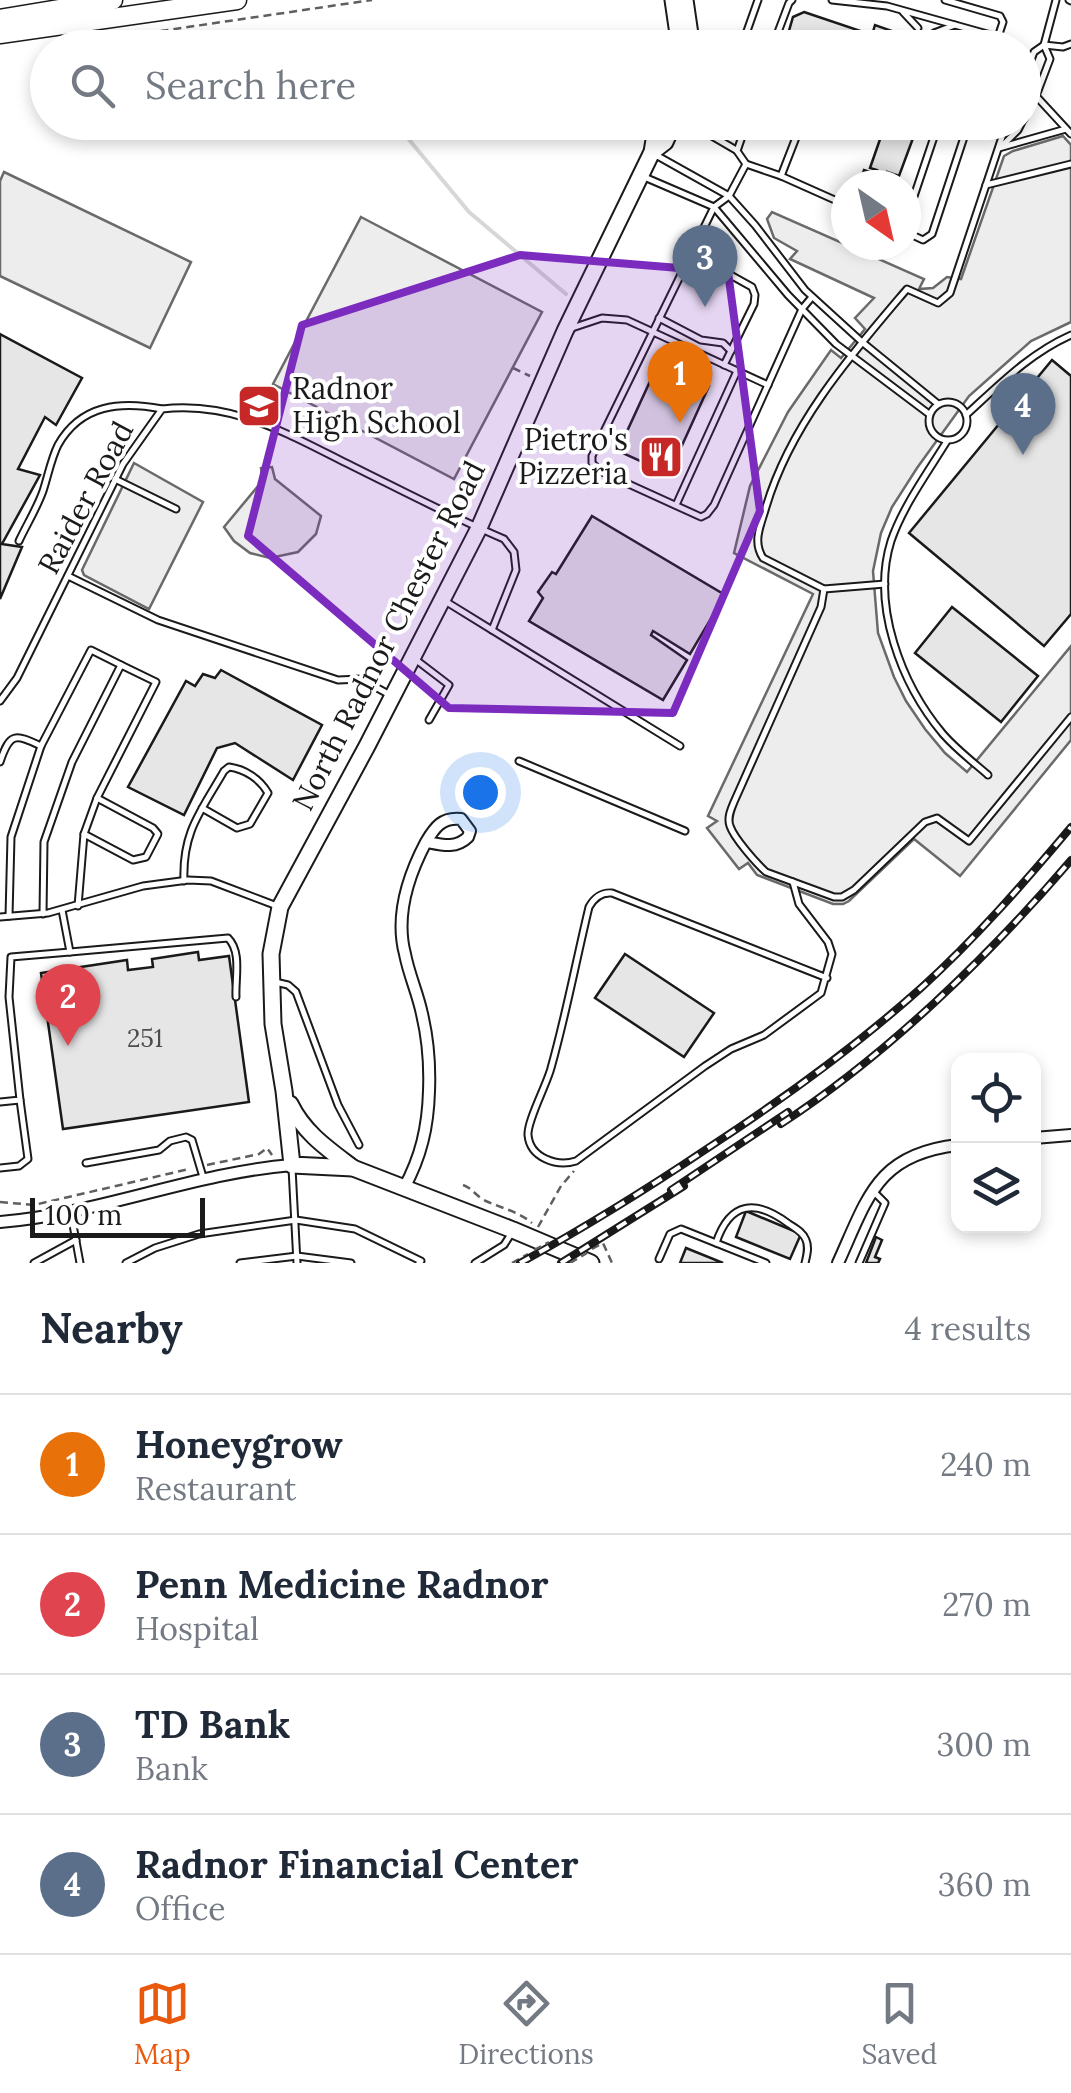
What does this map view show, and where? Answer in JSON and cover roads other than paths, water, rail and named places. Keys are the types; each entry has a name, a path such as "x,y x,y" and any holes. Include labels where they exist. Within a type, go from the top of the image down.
{"highway":[{"path":"0,19 113,0"},
{"path":"0,34 236,0"}],"main road":[{"path":"673,0 677,30"},
{"path":"685,0 689,30"},
{"name":"North Radnor Chester Road","path":"284,1166 284,1091 272,982 280,907 479,528 565,330 652,152 654,140"},
{"name":"North Radnor Chester Road","path":"652,152 666,140"},
{"path":"284,1091 302,1125 353,1168 589,1258"},
{"path":"284,1166 353,1168"}],"street":[{"path":"404,1188 418,1163 429,1090 424,1021 404,952 402,913 409,881 426,842"},
{"path":"1041,1137 1071,1135"},
{"path":"838,1263 880,1179 918,1153 951,1146"},
{"path":"0,1222 70,1211 256,1168 284,1166"}],"lane":[{"path":"747,30 758,0"},
{"path":"778,30 792,0"},
{"path":"832,0 897,6 974,30"},
{"path":"946,0 1000,16 1000,30"},
{"path":"1041,83 1050,59 1044,46 1056,0"},
{"path":"897,6 918,28"},
{"path":"940,30 956,25"},
{"path":"1041,48 1071,44"},
{"path":"1041,101 1069,132 1041,138"},
{"path":"719,140 737,150 746,164 831,198"},
{"path":"737,150 741,140"},
{"path":"781,176 795,140"},
{"path":"921,175 933,140"},
{"path":"921,238 932,234 963,140"},
{"path":"885,584 824,589 763,558 756,540 786,452 852,354 907,289 938,303 950,293 1002,140"},
{"path":"1000,148 1008,140"},
{"path":"1000,148 1034,140"},
{"path":"652,152 728,196 812,297 938,404"},
{"path":"746,164 728,196 714,206 592,456 592,463 676,506 701,517 707,514 802,309 812,297"},
{"path":"986,185 1071,164"},
{"path":"640,175 714,206 836,344 929,414"},
{"path":"691,253 752,287 756,295 724,365"},
{"path":"565,330 602,318 627,320 768,385"},
{"path":"659,318 700,340 723,343 731,351"},
{"path":"966,416 1038,352 1071,335"},
{"path":"878,374 888,362"},
{"path":"676,506 737,371"},
{"path":"904,396 914,384"},
{"path":"953,402 964,410 966,428 954,440 941,440 928,426 929,414 938,404 953,402"},
{"path":"20,541 59,444 74,424 94,411 121,404 162,408"},
{"name":"Raider Road","path":"0,700 16,678 123,464 162,408 224,410 267,424 504,539 514,552 516,570 492,630"},
{"path":"948,441 896,528 886,565 887,606 896,647 917,696 952,744 988,774"},
{"path":"115,480 176,509"},
{"path":"68,576 128,607 198,634 338,680 361,679 392,697"},
{"path":"824,589 821,606 729,816 730,827 766,872 834,897 848,895 925,822 937,818 968,840 1071,717"},
{"path":"443,600 680,746"},
{"path":"9,916 11,838 42,746 91,650 156,682 97,798 84,834 78,906"},
{"path":"413,658 449,684 430,720"},
{"path":"44,914 44,842 72,762 121,666"},
{"path":"0,762 11,738 19,736 42,746"},
{"path":"519,761 685,830"},
{"path":"184,881 190,828 224,771 236,768 262,781 268,793 250,824 237,828 202,808"},
{"path":"84,834 133,860 146,857 156,841 158,834 153,828 97,798"},
{"path":"0,916 44,914 143,886 184,881 211,882 280,907"},
{"path":"793,882 799,904 828,942 832,954 827,978 821,993 782,1024 705,1066 571,1163 544,1159 534,1149 528,1137 530,1126 550,1070 589,907 601,894 612,892 827,978"},
{"path":"62,910 70,952"},
{"path":"0,1168 19,1166 28,1159 9,997 11,958 228,938 234,944 236,997"},
{"path":"272,982 288,985 296,992 338,1106 359,1145"},
{"path":"0,1102 20,1100"},
{"path":"86,1163 159,1150 170,1141 186,1137 192,1140 204,1180"},
{"path":"284,1166 296,1220 297,1260"},
{"path":"859,1263 886,1202 872,1190"},
{"path":"716,1242 722,1226 740,1208 773,1212 803,1234 808,1244 806,1263"},
{"path":"70,1211 80,1263"},
{"path":"126,1263 199,1234 296,1220 355,1229 419,1263"},
{"path":"659,1259 670,1234 681,1229 749,1260 766,1263"},
{"path":"475,1263 504,1245 513,1230"},
{"path":"34,1263 76,1240"},
{"path":"240,1263 351,1263"}],"waterway":[{"path":"409,140 469,212 566,294"}],"railway":[{"path":"520,1263 685,1163 844,1052 961,950 1071,827"},
{"path":"781,1124 860,1067 935,1002 1071,860"},
{"path":"671,1190 788,1112"},
{"path":"561,1263 684,1186"}],"place":[{"name":"TD Bank","path":"705,307"},
{"name":"Radnor High School","path":"259,406"},
{"name":"Honeygrow","path":"680,423"},
{"name":"Radnor Financial Center","path":"1023,455"},
{"name":"Pietro's Pizzeria","path":"661,457"},
{"name":"Penn Medicine Radnor","path":"68,1046"}]}
